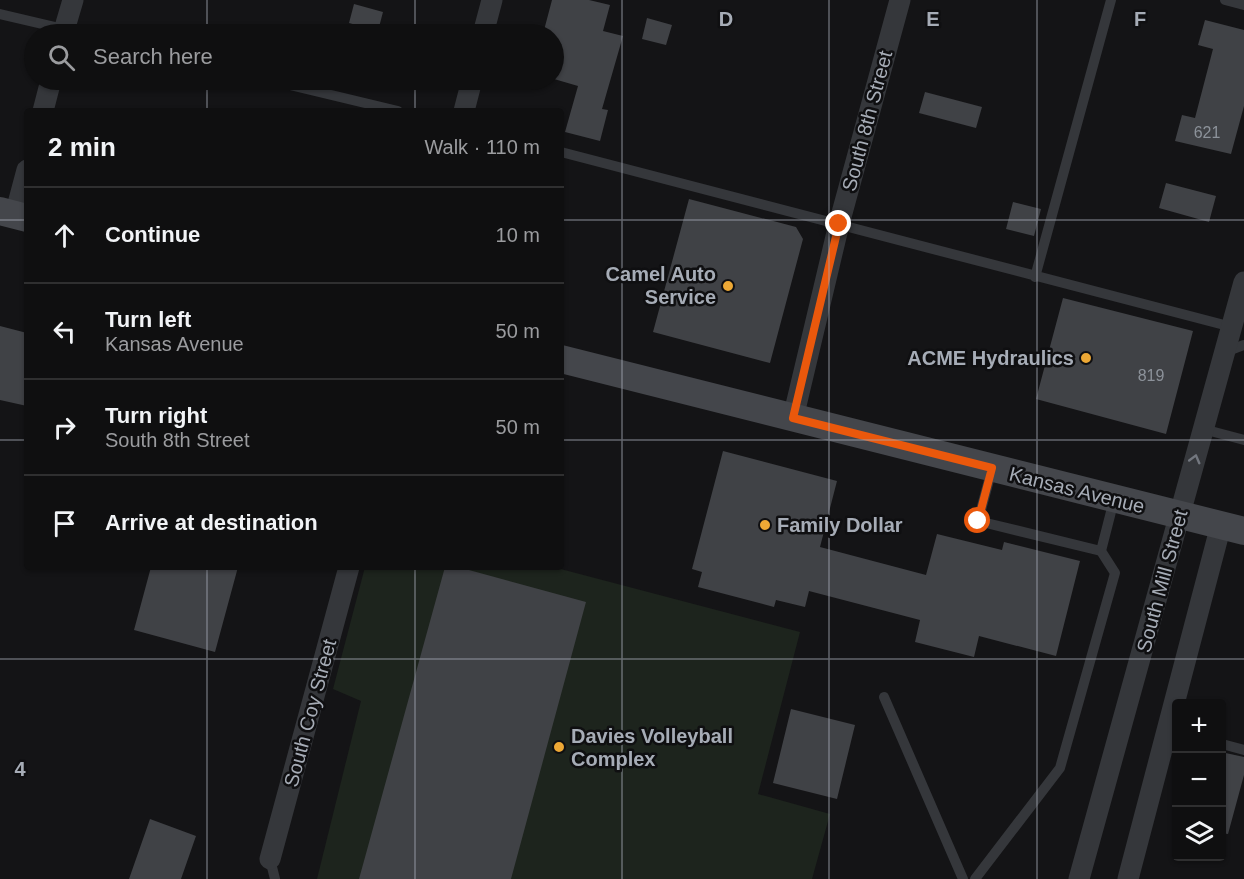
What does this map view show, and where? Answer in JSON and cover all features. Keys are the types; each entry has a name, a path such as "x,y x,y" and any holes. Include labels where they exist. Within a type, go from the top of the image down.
{"main road":[{"name":"Kansas Avenue","path":"564,360 1233,528"}],"street":[{"path":"72,24 73,0"},
{"path":"486,24 492,0"},
{"name":"South 8th Street","path":"793,418 839,224 900,0"},
{"path":"44,108 48,90"},
{"path":"465,108 469,90"},
{"path":"14,214 24,180"},
{"name":"South Mill Street","path":"1079,879 1203,429 1234,348 1232,327 1244,282"},
{"path":"1181,699 1233,528"},
{"name":"South Coy Street","path":"272,869 348,570"},
{"path":"1128,879 1172,730"}],"lane":[{"path":"1035,277 1111,0"},
{"path":"1225,0 1244,5"},
{"path":"0,14 37,24"},
{"path":"311,90 386,108"},
{"path":"564,153 1232,327"},
{"path":"1203,429 1244,440"},
{"path":"975,879 1060,768 1115,573 1101,551 978,521 992,468"},
{"path":"1101,551 1114,499"},
{"path":"884,698 963,879"},
{"path":"1226,745 1244,750"}],"shaded area":[{"name":"Davies Volleyball Complex","path":"364,570 564,570 800,632 758,794 830,814 812,879 317,879 361,701 333,689"}],"building":[{"path":"552,0 589,0 610,5 603,31 623,36 602,109 608,110 600,141 565,132 578,86 564,82 564,24 546,24"},
{"path":"354,4 383,12 380,24 349,23"},
{"path":"647,18 672,25 666,45 642,39"},
{"path":"1205,20 1244,30 1244,106 1231,154 1175,141 1182,115 1195,118 1213,49 1198,45"},
{"path":"925,92 982,107 976,128 919,113"},
{"path":"1166,183 1216,196 1209,222 1159,208"},
{"name":"Camel Auto Service","path":"689,199 796,227 803,239 770,363 653,332"},
{"path":"1013,202 1041,209 1034,236 1006,229"},
{"path":"1063,298 1193,331 1166,434 1036,399"},
{"path":"0,326 24,332 24,405 0,400"},
{"path":"723,451 837,481 820,547 926,575 937,534 1002,550 1004,542 1080,561 1056,656 979,636 974,657 915,642 920,620 809,591 805,607 776,600 774,607 698,587 702,572 692,569"},
{"path":"150,570 237,570 215,652 134,630"},
{"path":"444,570 469,570 586,602 511,879 359,879"},
{"path":"791,709 855,725 837,799 773,783"},
{"path":"1226,753 1244,757 1244,775 1228,834 1226,834"},
{"path":"150,819 196,836 181,879 129,879"}],"place":[{"name":"Camel Auto Service","path":"728,286"},
{"name":"ACME Hydraulics","path":"1086,358"},
{"name":"Family Dollar","path":"765,525"},
{"name":"Davies Volleyball Complex","path":"559,747"}],"route":[{"path":"839,224 793,418 992,468 978,521"}]}
